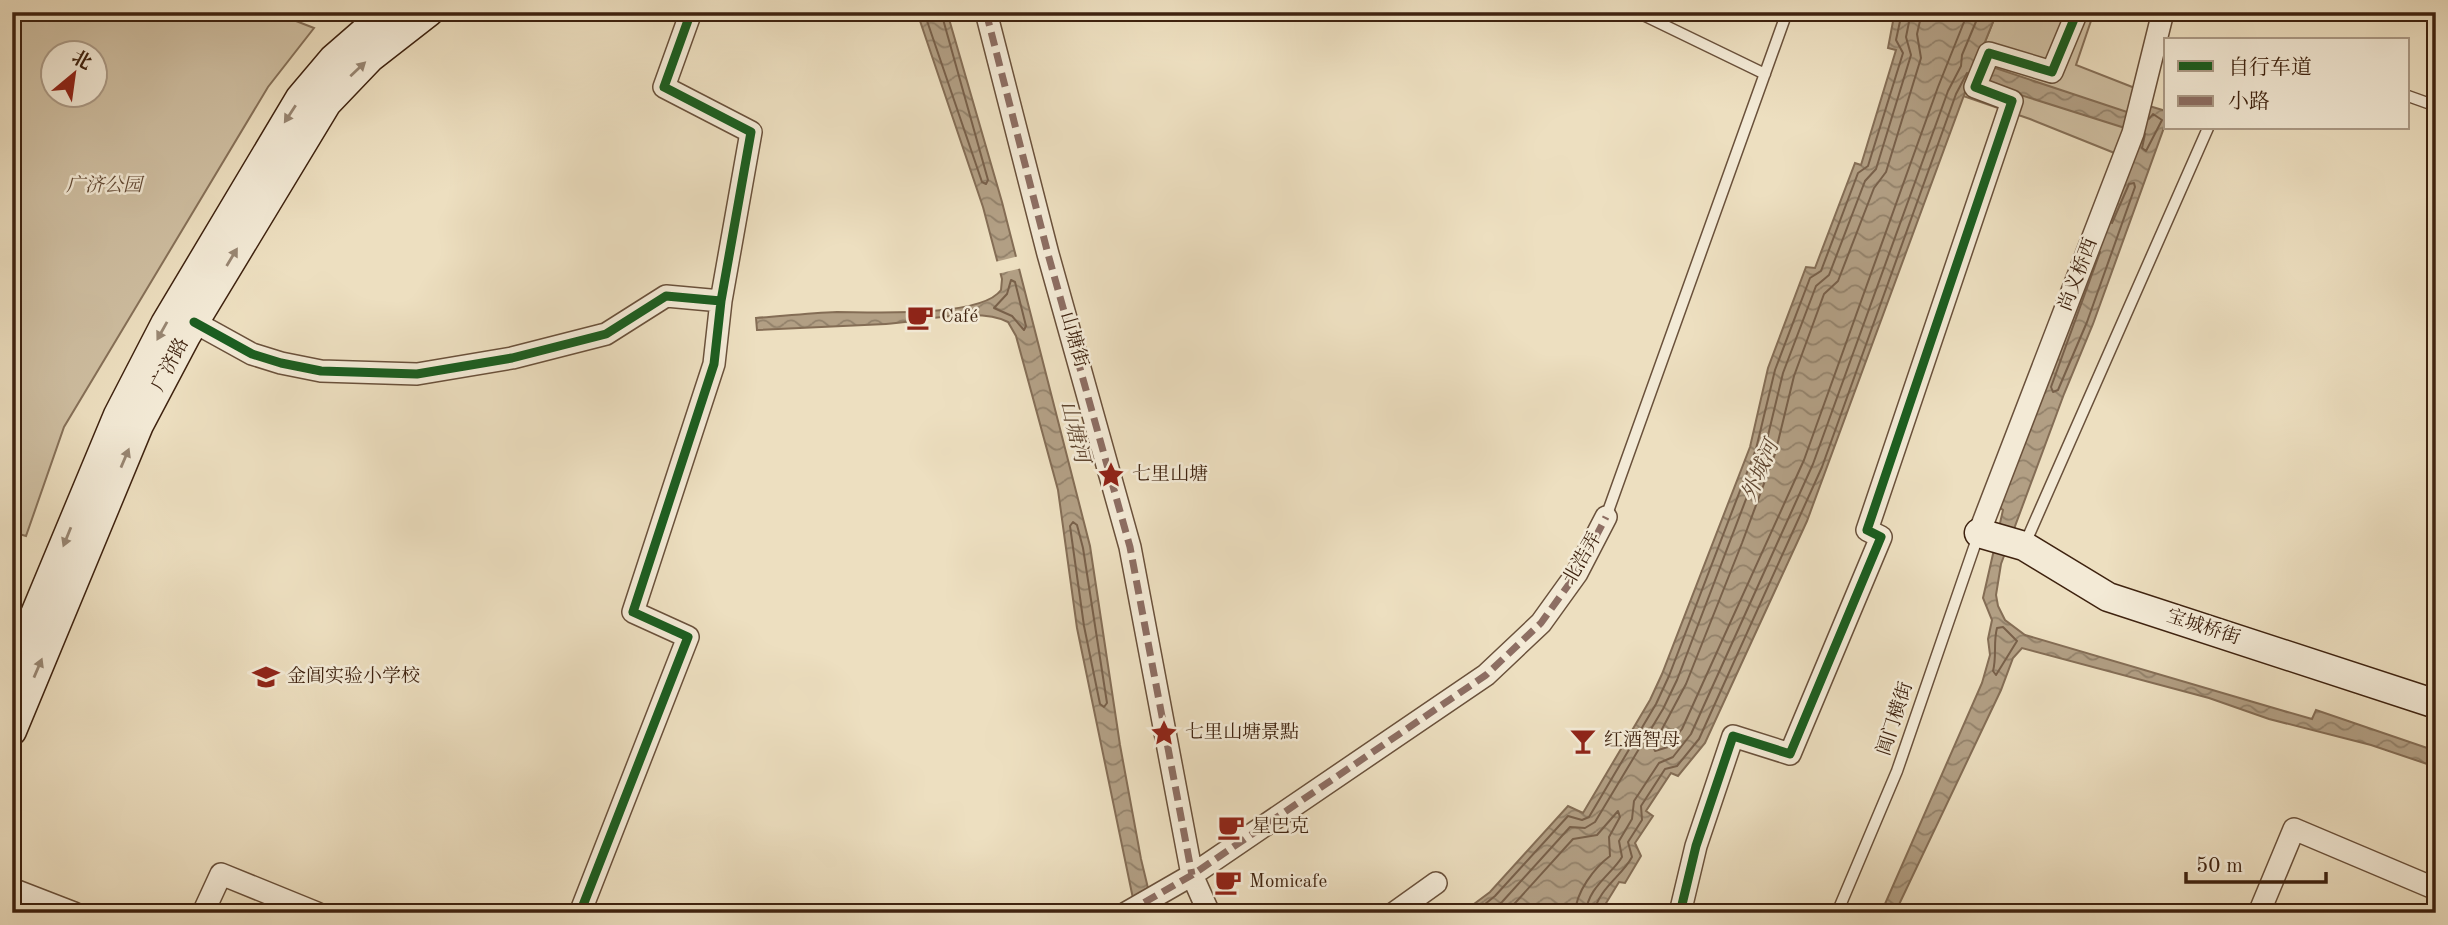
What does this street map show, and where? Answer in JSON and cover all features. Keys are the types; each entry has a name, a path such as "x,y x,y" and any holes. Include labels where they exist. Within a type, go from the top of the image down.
{"main road":[{"name":"广济路","path":"12,669 118,415 165,324 300,98 333,59 387,12"},
{"name":"广济路","path":"12,731 139,425 194,322 327,103 375,53 429,12"},
{"name":"宝城桥街","path":"2002,540 2108,597 2436,704"}],"street":[{"path":"580,913 688,637 633,612 714,364 721,301 751,132 664,87 691,12"},
{"name":"山塘街","path":"986,12 1048,254 1130,547 1192,875 1209,913"},
{"path":"1680,913 1696,846 1734,736 1790,754 1881,537 1867,530 2012,101 1975,88 1989,53 2052,72 2077,12"},
{"name":"尚义桥西","path":"2002,540 2136,123 2163,12"},
{"path":"194,322 252,354 281,363 321,371 417,374 512,358 606,334 666,296 721,301"},
{"name":"北浩弄","path":"1126,913 1192,875 1486,675 1541,623 1577,573 1606,517"},
{"path":"2259,913 2294,829 2436,889"},
{"path":"203,913 221,874 317,913"},
{"path":"1394,913 1436,883"},
{"path":"12,889 74,913"}],"lane":[{"path":"1637,12 1765,74"},
{"name":"北浩弄","path":"1606,517 1787,12"},
{"path":"2410,97 2436,106"},
{"name":"阊门横街","path":"1837,913 1897,771 1965,567 2002,540 2207,130"}],"green space":[{"name":"广济公园","path":"12,12 273,12 314,28 268,87 64,427 26,536 12,532"},
{"path":"1997,12 2094,12 2076,65 2145,92 2132,160 2030,119 1963,96"}],"water":[{"path":"917,12 947,12 1002,202 1090,546 1120,745 1154,913 1136,913 1077,628 1058,490 1016,336 1008,322 995,317 965,315 886,324 757,330 756,318 837,312 924,312 972,305 990,299 1001,290 1002,279 983,207"},
{"name":"外城河","path":"1901,12 1997,12 1977,62 2142,117 2146,105 2164,110 2164,128 2093,324 2001,564 1996,595 2005,620 2025,635 2284,711 2312,719 2316,710 2436,751 2436,767 2371,745 2269,719 2209,698 2022,648 2013,658 2001,690 1895,913 1881,913 1982,683 1990,655 1988,639 1992,620 1983,598 2003,510 1999,507 2128,129 1970,79 1807,521 1705,743 1678,776 1671,773 1646,811 1653,816 1635,843 1641,856 1625,883 1619,882 1600,913 1462,913 1490,892 1568,806 1583,813 1650,700 1750,447 1768,368 1806,267 1815,268 1855,163 1861,165 1896,50 1888,48 1894,16 1900,16"}],"pier":[{"path":"1019,256 1022,268 997,274 995,262"}],"marked path":[{"path":"986,12 1048,254 1130,547 1192,875"},
{"path":"1126,913 1192,875 1486,675 1541,623 1577,573 1606,517"}],"cycle path":[{"path":"580,913 688,637 633,612 714,364 721,301 751,132 664,87 691,12"},
{"path":"1680,913 1696,846 1733,736 1790,754 1881,537 1867,530 2012,101 1975,87 1989,53 2052,72 2077,12"},
{"path":"194,322 252,354 281,363 321,371 417,374 512,358 606,334 666,296 721,301"}],"place":[{"name":"Café","path":"920,317"},
{"name":"七里山塘","path":"1111,475"},
{"name":"金阊实验小学校","path":"266,677"},
{"name":"七里山塘景點","path":"1164,733"},
{"name":"红酒智母","path":"1583,741"},
{"name":"星巴克","path":"1231,827"},
{"name":"Momicafe","path":"1228,882"}],"water label":[{"name":"山塘河","path":"1074,432"}]}
